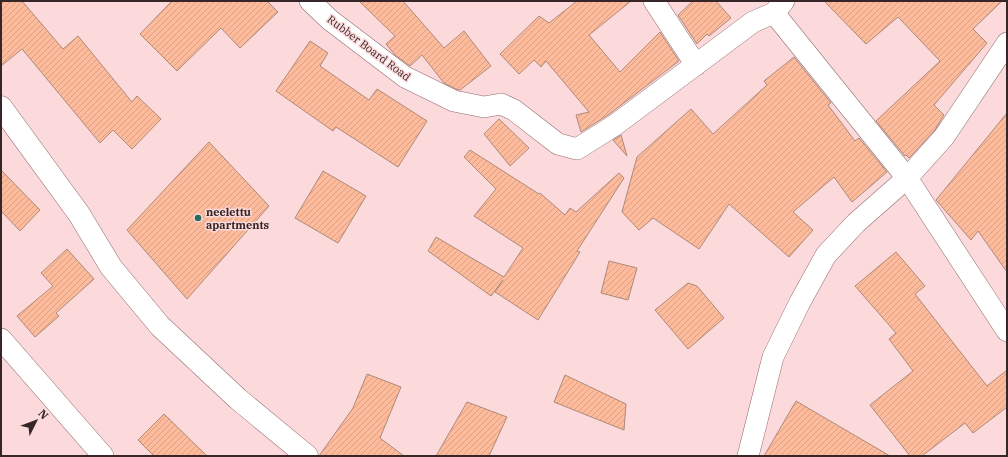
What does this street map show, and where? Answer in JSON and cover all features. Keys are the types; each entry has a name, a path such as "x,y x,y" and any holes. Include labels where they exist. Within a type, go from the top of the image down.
{"main road":[{"path":"1,107 80,214 111,267 160,326 238,399 307,456"}],"street":[{"name":"Rubber Board Road","path":"310,1 330,20 404,78 454,101 484,107 501,104 514,110 558,144 577,149 615,125 696,65"},
{"path":"654,1 696,65 753,22 779,7 907,178 1007,331"},
{"path":"748,456 773,357 800,302 826,255 856,223 907,178 944,138 1007,43"},
{"path":"1,340 103,456"}],"building":[{"path":"1,1 22,1 63,49 78,36 132,102 137,96 161,119 132,149 113,130 100,143 22,49 1,66"},
{"path":"172,1 267,1 278,12 240,48 221,28 177,71 140,34"},
{"path":"359,1 403,1 444,48 464,31 491,66 458,90 444,83 422,55 410,66 395,55 386,44 395,36"},
{"path":"577,1 631,1 589,35 620,72 660,32 679,61 608,115 581,132 576,115 589,112 546,61 541,67 534,60 519,74 500,54 539,16 549,23"},
{"path":"693,1 716,1 731,18 709,36 707,34 697,44 678,15"},
{"path":"824,1 1002,1 973,29 987,43 934,105 944,115 935,130 909,158 906,155 905,156 876,121 940,61 898,17 866,44"},
{"path":"310,41 328,53 320,66 369,100 377,89 427,121 398,167 336,127 333,131 276,91"},
{"path":"794,57 831,103 828,105 855,141 859,138 887,172 852,202 834,177 793,212 813,230 789,257 729,204 699,249 653,218 639,230 622,212 637,157 691,109 713,134 767,85 764,81"},
{"path":"1007,113 1007,272 978,231 971,240 936,200"},
{"path":"499,119 529,148 510,166 484,134"},
{"path":"621,135 627,156 613,140"},
{"name":"neelettu apartments","path":"209,142 269,206 187,299 127,230"},
{"path":"470,150 539,194 540,193 565,215 570,208 576,212 619,173 624,178 577,251 580,252 538,320 495,292 503,280 491,296 428,251 436,237 504,277 523,248 474,216 496,189 464,157"},
{"path":"1,170 40,210 20,231 1,211"},
{"path":"323,171 366,196 338,243 295,218"},
{"path":"67,249 94,279 56,313 59,316 35,337 17,316 53,286 41,273"},
{"path":"896,252 925,286 915,294 987,386 1007,370 1007,407 973,433 965,423 922,456 910,456 870,405 913,371 889,339 896,333 855,286"},
{"path":"609,261 637,268 628,300 601,293"},
{"path":"688,283 697,286 724,318 688,349 655,310"},
{"path":"367,374 401,387 380,438 404,456 319,456 353,408"},
{"path":"565,375 626,404 624,430 554,402"},
{"path":"796,401 890,456 764,456"},
{"path":"467,402 507,417 489,456 436,456"},
{"path":"164,414 207,456 154,456 138,440"}],"place":[{"name":"neelettu apartments","path":"198,218"}]}
